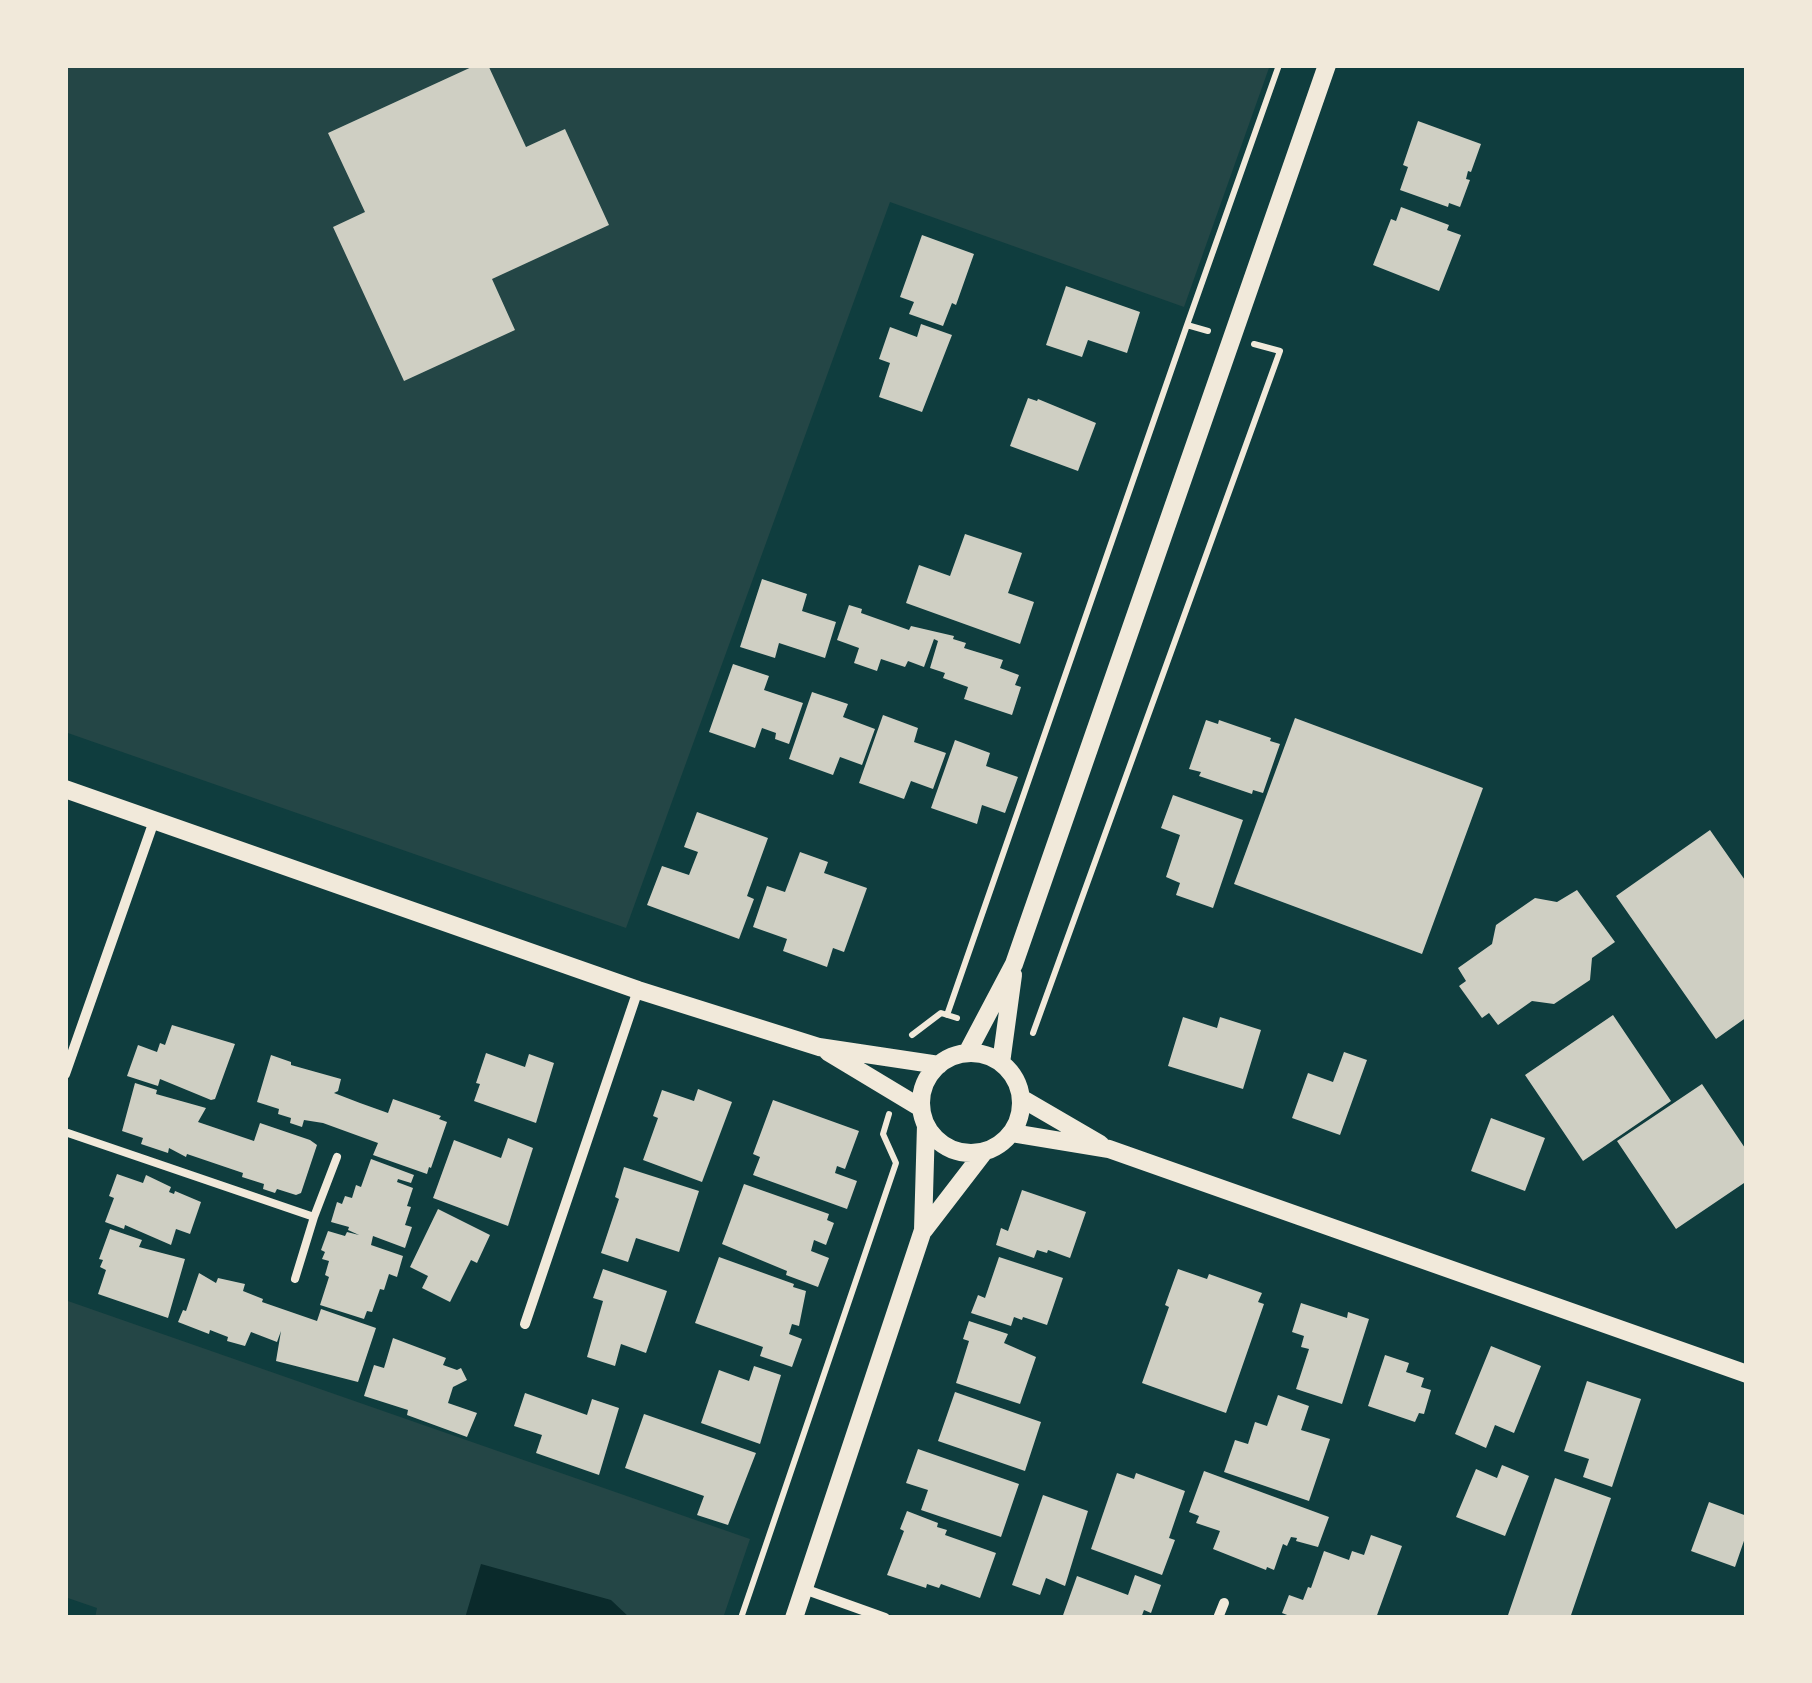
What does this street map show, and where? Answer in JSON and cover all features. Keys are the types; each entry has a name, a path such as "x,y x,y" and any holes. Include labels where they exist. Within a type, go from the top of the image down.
{"street":[{"path":"967,1053 1014,964 1328,65"},
{"path":"65,790 638,990 819,1047 939,1064 967,1053 979,1054 1001,1063 1011,1073 1021,1098 1018,1122 999,1145 984,1152 967,1154 950,1149 936,1140 923,1117 895,1093 819,1047"},
{"path":"65,1074 154,822"},
{"path":"1001,1063 1014,964"},
{"path":"525,1324 638,990"},
{"path":"794,1618 924,1230 923,1117 928,1077 939,1064"},
{"path":"1021,1098 1109,1150"},
{"path":"1012,1133 1109,1150 1747,1374"},
{"path":"924,1230 984,1152"},
{"path":"804,1589 884,1618"},
{"path":"1218,1618 1224,1603"}],"lane":[{"path":"65,1132 314,1217"},
{"path":"295,1278 337,1157"}],"path":[{"path":"1187,325 1279,65"},
{"path":"905,1060 912,1035 941,1013 947,1015"},
{"path":"740,1618 896,1162 884,1134 895,1093"}],"shaded area":[{"path":"65,65 1270,65 1184,307 890,202 626,928 65,732"},
{"path":"65,1300 750,1539 723,1618 95,1618 97,1608 65,1597"},
{"path":"481,1564 611,1600 630,1618 465,1618"}],"building":[{"path":"476,65 488,65 526,147 565,129 609,225 492,279 515,330 404,381 333,227 365,212 328,133"},
{"path":"1418,121 1481,144 1471,172 1468,171 1466,179 1470,180 1460,207 1449,203 1448,207 1400,190 1408,167 1403,165"},
{"path":"1401,207 1449,225 1447,230 1461,235 1439,291 1373,265 1391,219 1396,221"},
{"path":"922,235 974,254 956,305 952,303 943,326 909,314 914,302 900,297"},
{"path":"1066,286 1140,312 1127,353 1088,340 1082,357 1046,345"},
{"path":"921,324 952,335 922,412 879,397 890,363 879,359 890,327 917,337"},
{"path":"1028,398 1096,423 1078,471 1010,446"},
{"path":"965,534 1022,553 1008,593 1034,602 1020,644 906,603 919,565 950,576"},
{"path":"762,579 807,594 802,611 836,622 825,658 779,643 775,658 740,647"},
{"path":"849,605 909,630 911,626 954,636 953,639 966,643 964,648 1003,660 1000,668 1019,675 1015,685 1021,687 1012,715 964,699 968,687 943,678 945,673 930,668 938,641 934,639 924,667 908,661 905,667 881,659 877,671 854,663 859,648 837,640"},
{"path":"733,664 769,676 764,690 803,703 789,744 762,728 755,748 709,732"},
{"path":"812,692 848,704 843,717 875,729 862,765 840,757 833,775 789,759"},
{"path":"883,715 918,728 914,742 946,753 933,789 911,781 904,799 859,783"},
{"path":"1295,718 1483,788 1422,954 1234,884"},
{"path":"1206,720 1218,724 1219,720 1280,744 1263,793 1253,790 1252,794 1189,769"},
{"path":"955,740 990,753 986,766 1018,777 1005,813 982,805 977,824 931,808"},
{"path":"1173,795 1243,820 1213,908 1176,895 1180,883 1166,877 1180,835 1161,828"},
{"path":"697,812 768,838 747,896 754,899 739,939 647,905 662,866 689,875 698,852 684,847"},
{"path":"1710,830 1747,883 1747,1017 1716,1039 1616,896"},
{"path":"800,852 828,862 824,873 867,888 844,952 833,948 827,967 783,951 787,939 753,927 767,886 785,892"},
{"path":"1577,890 1615,942 1592,958 1590,980 1554,1004 1532,1001 1498,1025 1489,1013 1482,1018 1459,986 1466,981 1458,968 1492,944 1496,925 1535,898 1557,902"},
{"path":"1613,1015 1671,1101 1583,1161 1525,1075"},
{"path":"1183,1017 1217,1028 1220,1017 1261,1030 1243,1089 1168,1066"},
{"path":"172,1025 235,1044 215,1099 160,1079 158,1086 127,1076 138,1045 157,1052 160,1043 165,1045"},
{"path":"1344,1052 1367,1060 1340,1135 1292,1118 1308,1073 1333,1082"},
{"path":"486,1053 525,1067 529,1054 554,1063 536,1123 474,1101"},
{"path":"271,1055 341,1079 334,1093 360,1103 388,1113 393,1099 441,1116 439,1119 447,1122 427,1174 373,1155 378,1143 323,1123 304,1120 302,1127 290,1123 291,1118 278,1114 279,1109 257,1102"},
{"path":"135,1083 157,1090 156,1094 206,1108 198,1122 254,1141 260,1123 310,1140 317,1145 301,1193 277,1189 275,1193 263,1189 264,1184 242,1177 243,1173 187,1154 186,1157 169,1148 168,1153 141,1144 143,1138 122,1131"},
{"path":"1702,1084 1747,1151 1747,1181 1676,1229 1617,1141"},
{"path":"698,1089 732,1102 702,1182 643,1160 658,1118 653,1116 662,1090 694,1101"},
{"path":"773,1100 859,1131 845,1169 837,1166 835,1173 857,1181 847,1209 753,1175 760,1157 753,1154"},
{"path":"1491,1118 1545,1138 1525,1191 1471,1171"},
{"path":"508,1138 533,1148 508,1226 433,1198 454,1140 501,1158"},
{"path":"371,1159 414,1175 411,1183 398,1179 397,1182 413,1188 405,1225 412,1227 405,1248 373,1236 371,1245 403,1256 397,1277 389,1274 372,1312 367,1311 364,1319 320,1305 329,1277 325,1275 329,1261 322,1259 325,1252 321,1250 328,1231 359,1235 349,1227 331,1222 337,1202 342,1204 345,1196 352,1198 356,1185 361,1187"},
{"path":"624,1167 699,1191 679,1252 636,1238 628,1262 601,1253 619,1199 615,1197"},
{"path":"117,1174 143,1183 146,1175 171,1187 169,1192 201,1202 190,1234 176,1229 171,1245 125,1225 124,1229 105,1222"},
{"path":"744,1184 829,1214 827,1220 834,1223 826,1245 814,1240 811,1251 829,1258 818,1287 722,1244"},
{"path":"1022,1190 1086,1212 1070,1258 1037,1250 1034,1258 996,1245 1001,1228 1008,1231"},
{"path":"438,1209 490,1235 477,1263 471,1260 450,1302 422,1288 428,1276 410,1267"},
{"path":"110,1229 142,1240 139,1247 185,1259 168,1318 98,1294 106,1270 100,1267 103,1260 99,1259"},
{"path":"719,1257 806,1291 799,1326 792,1324 789,1334 802,1339 792,1367 760,1356 763,1347 695,1323"},
{"path":"999,1257 1063,1278 1047,1325 1014,1317 1011,1326 971,1313 978,1295 985,1298"},
{"path":"603,1269 667,1291 646,1353 621,1344 615,1366 587,1357 603,1301 593,1298"},
{"path":"1178,1269 1207,1279 1209,1274 1262,1293 1258,1302 1264,1304 1226,1413 1142,1383"},
{"path":"199,1273 216,1283 218,1278 245,1284 243,1291 263,1299 262,1302 317,1321 321,1309 376,1328 358,1382 276,1361 281,1331 277,1342 251,1332 245,1346 210,1330 209,1334 178,1322 183,1310 186,1311"},
{"path":"1301,1303 1347,1318 1348,1312 1369,1319 1342,1404 1296,1389 1309,1349 1301,1347 1304,1336 1292,1332"},
{"path":"969,1321 1008,1334 1004,1343 1036,1357 1020,1404 956,1383 969,1341 963,1339"},
{"path":"393,1338 446,1358 443,1365 461,1368 467,1380 453,1387 448,1403 477,1413 467,1437 407,1415 408,1410 364,1396 374,1365 384,1368"},
{"path":"1491,1346 1541,1366 1514,1433 1495,1425 1486,1448 1455,1434"},
{"path":"1385,1355 1409,1363 1406,1372 1424,1378 1421,1387 1431,1390 1424,1414 1419,1413 1415,1422 1368,1406"},
{"path":"754,1366 781,1375 760,1444 701,1423 719,1370 749,1381"},
{"path":"1587,1381 1641,1399 1612,1487 1583,1477 1589,1459 1564,1451"},
{"path":"955,1392 1041,1422 1025,1471 938,1441"},
{"path":"525,1393 587,1415 592,1399 619,1408 599,1475 536,1453 542,1435 514,1426"},
{"path":"1278,1395 1309,1406 1301,1430 1330,1439 1309,1501 1224,1472 1235,1440 1248,1444 1255,1422 1267,1426"},
{"path":"644,1414 756,1453 728,1525 697,1515 704,1496 625,1468"},
{"path":"918,1449 1019,1484 1001,1537 921,1510 928,1490 906,1483"},
{"path":"1502,1465 1529,1476 1505,1536 1456,1517 1476,1469 1497,1478"},
{"path":"1204,1471 1329,1517 1318,1547 1291,1537 1287,1546 1283,1544 1274,1570 1213,1549 1220,1531 1196,1523 1199,1516 1189,1512"},
{"path":"1117,1473 1134,1479 1136,1473 1185,1491 1169,1538 1175,1540 1162,1575 1091,1549"},
{"path":"1555,1478 1611,1498 1570,1618 1507,1618"},
{"path":"1043,1495 1088,1511 1065,1586 1046,1578 1040,1595 1012,1585"},
{"path":"1709,1502 1747,1516 1747,1532 1735,1567 1691,1551"},
{"path":"907,1511 938,1523 937,1527 947,1530 945,1535 996,1553 980,1598 941,1584 939,1588 927,1584 926,1588 887,1575 904,1531 900,1529"},
{"path":"1371,1535 1402,1546 1376,1618 1295,1618 1282,1613 1289,1595 1303,1600 1324,1551 1349,1560 1352,1551 1364,1555"},
{"path":"1135,1575 1161,1585 1151,1613 1144,1610 1141,1618 1062,1618 1077,1576 1128,1595"}]}
